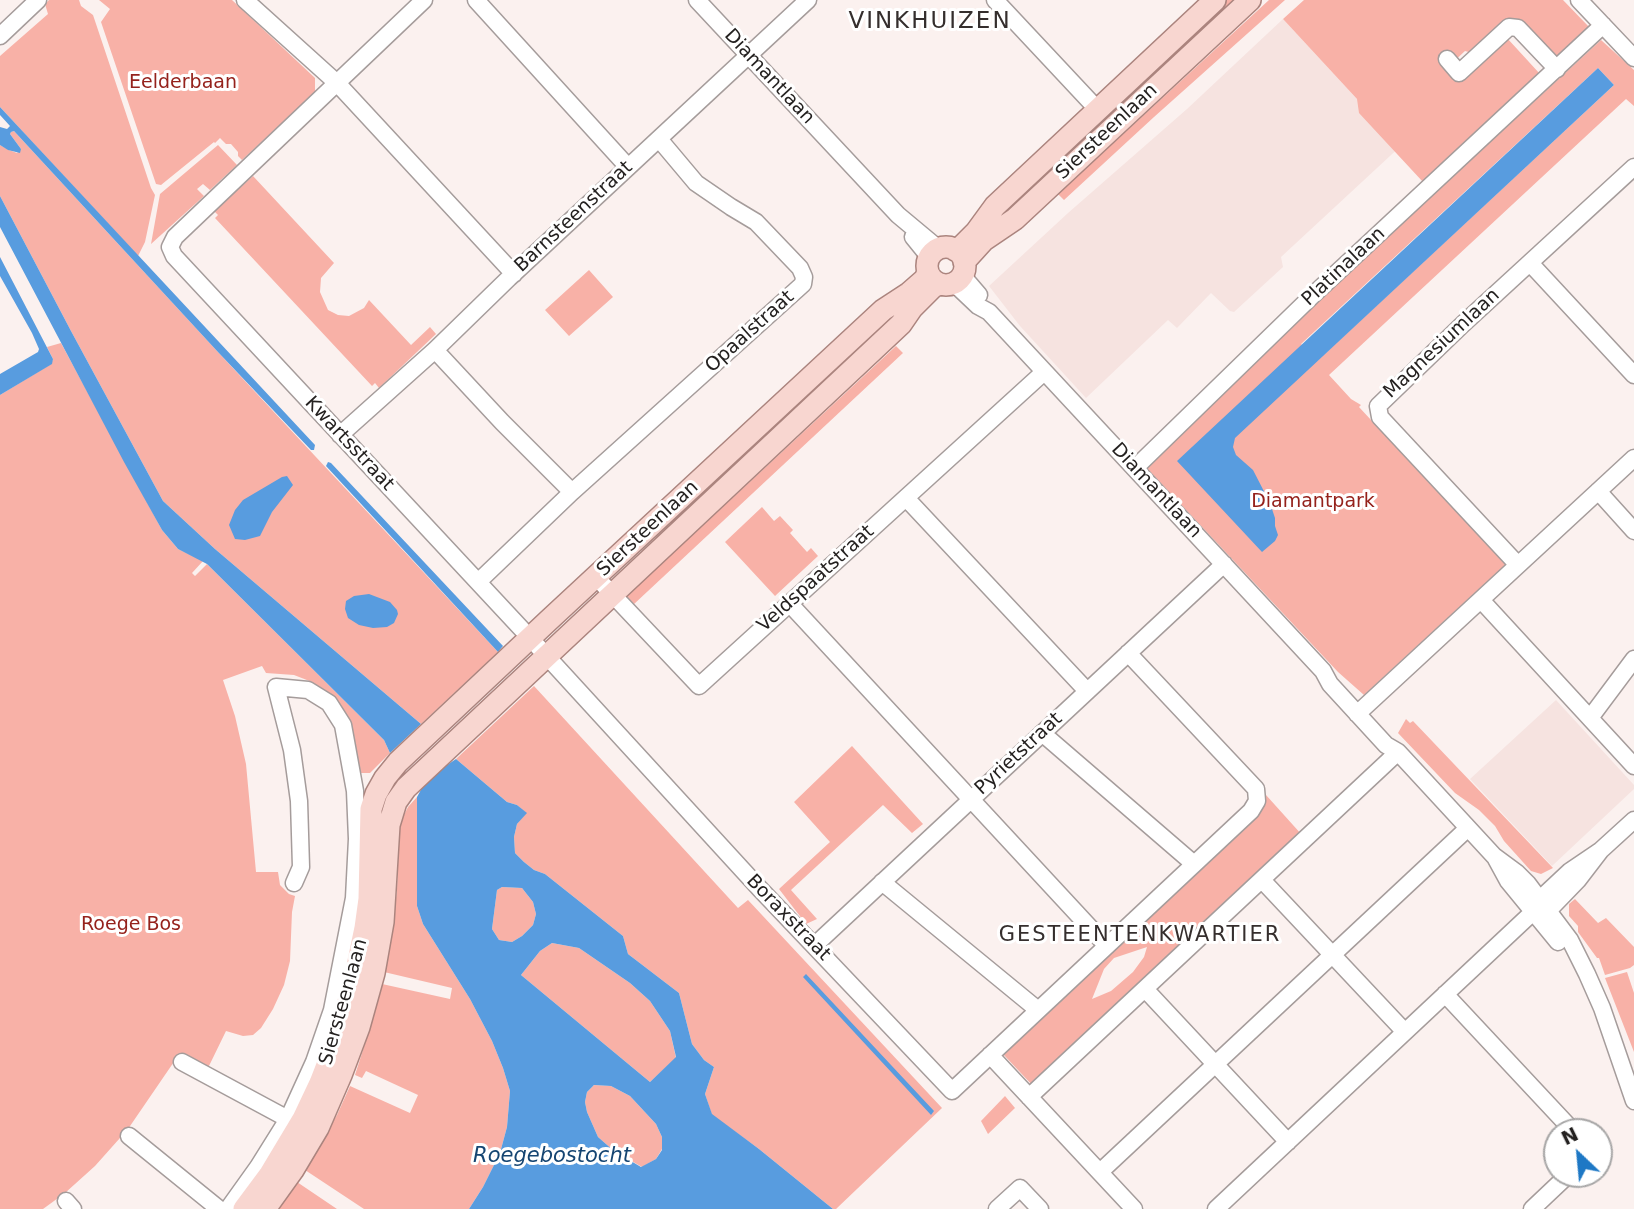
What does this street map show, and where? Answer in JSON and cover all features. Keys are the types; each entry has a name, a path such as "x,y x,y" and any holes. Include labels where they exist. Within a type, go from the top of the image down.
{"main road":[{"name":"Siersteenlaan","path":"265,1209 318,1128 359,1027 374,973 383,922 369,899 392,811 406,788 898,327 917,302 933,287 995,206 1215,0"},
{"name":"Siersteenlaan","path":"244,1209 270,1174 303,1119 336,1042 353,985 365,928 369,899 371,809 385,778 398,762 883,310 925,279 968,256 984,240 1015,219 1250,0"}],"street":[{"path":"0,36 38,0"},
{"path":"245,0 337,83 514,274"},
{"path":"337,83 424,0"},
{"path":"476,0 628,167"},
{"name":"Diamantlaan","path":"697,0 898,215 934,245 959,288 978,306 989,312 1323,671 1336,678 1386,746 1398,752 1494,856 1508,881 1540,908 1562,948 1582,965 1598,1000 1634,1101"},
{"name":"Barnsteenstraat","path":"340,435 435,350 808,0"},
{"path":"995,0 1098,110"},
{"path":"1579,0 1634,58"},
{"name":"Platinalaan","path":"1135,468 1313,295 1603,25"},
{"path":"1447,59 1459,73 1509,27 1518,28 1557,69"},
{"name":"Kwartsstraat","path":"337,83 175,237 170,247 174,256 531,639"},
{"name":"Opaalstraat","path":"478,582 572,492 803,284 804,277 800,268 756,222 696,183 659,139"},
{"name":"Magnesiumlaan","path":"1518,565 1380,417 1378,405 1634,167"},
{"path":"1530,263 1634,375"},
{"path":"435,350 572,492"},
{"name":"Veldspaatstraat","path":"596,577 699,686 1044,372"},
{"path":"1361,711 1634,458"},
{"path":"1598,491 1634,531"},
{"path":"906,498 1087,691"},
{"name":"Pyrietstraat","path":"814,945 1224,564"},
{"path":"1480,600 1634,766"},
{"path":"789,603 1107,946"},
{"name":"Boraxstraat","path":"531,639 742,869 952,1091 1251,811 1257,801 1256,789 1128,653"},
{"path":"1590,718 1634,659"},
{"name":"Siersteenlaan","path":"228,1209 288,1119 314,1062 369,899 357,839 355,791 343,725 329,703 307,690 276,687 292,750 299,801 301,867 294,883"},
{"path":"1042,733 1194,864"},
{"path":"1029,1097 1398,752"},
{"path":"355,791 363,787 396,802"},
{"path":"1216,1209 1445,994 1540,908 1578,880 1601,850 1634,820"},
{"path":"1100,1172 1468,828"},
{"path":"1262,880 1405,1032"},
{"path":"882,881 1038,1010"},
{"path":"1145,989 1288,1142"},
{"path":"1445,994 1561,1118"},
{"path":"990,1055 1134,1209"},
{"path":"182,1062 288,1119"},
{"path":"129,1136 219,1209"},
{"path":"997,1209 1020,1188 1040,1209"},
{"path":"1532,1209 1554,1188"}],"shaded area":[{"path":"1283,19 1357,99 1404,143 1281,257 1283,267 1234,312 1211,293 1177,328 1168,320 1086,398 1020,326 989,286"},
{"path":"1556,700 1634,785 1634,789 1552,866 1470,779"}],"green space":[{"path":"49,0 79,0 81,6 93,15 155,195 145,242 138,256 0,107 0,56 48,14 45,4"},
{"name":"Eelderbaan","path":"99,0 232,0 315,78 315,92 242,160 231,144 226,144 220,138 161,185 156,184 101,22 110,9"},
{"path":"1221,0 1244,0 1009,220 984,228"},
{"path":"1269,0 1285,0 1064,200 1058,194"},
{"path":"1304,0 1563,0 1590,28 1552,62 1513,19 1509,18 1472,53 1465,51 1449,66 1459,82 1507,38 1540,74 1423,182 1359,113 1357,99 1283,19"},
{"name":"Diamantpark","path":"1601,40 1634,70 1634,106 1626,99 1329,375 1351,399 1361,405 1359,407 1433,487 1437,486 1507,562 1364,695 1338,672 1142,463","holes":["1598,68 1614,85 1317,361 1301,344"]},
{"path":"14,131 498,652 421,724 215,549 163,501 0,196 0,145 17,153 21,149 10,134"},
{"path":"218,145 237,165 210,190 203,184 197,189 204,196 151,244 160,194"},
{"path":"253,176 334,263 321,278 320,292 328,310 349,316 364,308 369,300 411,345 430,327 436,334 379,388 375,383 372,386 215,218 218,215 214,211"},
{"path":"589,270 613,297 569,336 545,310"},
{"name":"Roege Bos","path":"61,343 162,530 178,549 203,561 192,573 195,576 207,564 384,740 390,753 370,773 359,773 326,692 312,682 294,675 266,673 262,666 223,680 246,764 256,872 278,872 280,885 295,896 290,961 284,985 261,1028 253,1035 243,1036 226,1031 208,1068 180,1053 128,1129 95,1166 65,1193 43,1209 0,1209 0,395 51,364 53,359 47,347"},
{"path":"896,346 903,353 633,605 626,597"},
{"path":"762,507 774,521 780,516 793,530 790,533 807,552 811,548 818,556 775,596 725,542"},
{"path":"534,686 738,908 748,900 942,1108 836,1209 712,1115 705,1094 714,1067 704,1060 692,1044 679,993 628,954 623,936 515,853 517,824 526,813 517,805 507,802 456,759"},
{"path":"1406,719 1410,723 1413,721 1553,868 1541,874 1531,871 1504,841 1495,826 1479,810 1455,793 1398,733"},
{"path":"852,746 923,824 912,833 883,805 791,890 817,919 806,924 779,889 830,842 794,802"},
{"path":"1266,795 1302,835 1034,1087 1002,1053 1255,817 1266,801","holes":["1147,947 1144,957 1133,972 1111,991 1092,999 1104,969 1114,958"]},
{"path":"417,797 417,906 423,924 470,999 503,1068 510,1091 507,1127 500,1153 469,1209 364,1209 305,1170 337,1115 350,1086 410,1113 418,1095 366,1071 362,1078 355,1075 382,984 450,999 452,988 384,972 397,889 399,825 408,807"},
{"path":"502,887 522,888 533,902 536,914 533,925 512,942 499,940 492,929 497,890"},
{"path":"1575,899 1598,923 1606,918 1634,947 1634,965 1605,975 1599,958 1569,916 1569,904"},
{"path":"552,943 579,948 630,983 650,1001 670,1031 676,1058 650,1082 521,975 540,951"},
{"path":"1627,972 1634,993 1634,1052 1605,978"},
{"path":"594,1085 611,1086 630,1096 656,1124 662,1137 662,1149 656,1159 642,1167 614,1151 598,1137 585,1102 587,1092"},
{"path":"1005,1096 1015,1108 988,1134 981,1121"},
{"path":"297,1182 337,1209 279,1209"}],"water":[{"path":"1598,68 1614,85 1235,438 1233,447 1236,455 1253,470 1275,518 1278,535 1262,552 1177,461"},
{"path":"0,107 315,445 314,450 311,450 217,351 14,131 10,134 21,149 20,153 0,145 0,127 7,129 10,126 0,115"},
{"path":"0,196 163,501 215,549 421,724 390,753 384,740 207,564 178,549 162,530 0,227"},
{"path":"0,257 53,359 52,364 0,395 0,374 39,349 0,276"},
{"path":"328,462 503,646 498,652 326,466"},
{"path":"287,476 293,485 272,512 260,536 245,540 235,539 229,525 243,500"},
{"path":"369,594 390,602 397,610 394,623 387,627 373,628 359,625 348,618 346,601 354,596"},
{"name":"Roegebostocht","path":"456,759 507,802 517,805 527,813 517,824 515,853 623,936 628,954 679,993 692,1044 704,1060 714,1067 705,1094 712,1114 833,1209 469,1209 500,1153 507,1127 510,1091 492,1041 470,999 423,924 417,906 417,797 423,786","holes":["502,887 522,888 533,902 536,914 533,925 512,942 499,940 492,929 497,890","552,943 579,948 630,983 650,1001 670,1031 676,1057 650,1082 521,975 540,951","594,1085 611,1086 630,1096 656,1124 662,1137 662,1150 656,1159 641,1167 614,1151 598,1137 587,1112 587,1092"]},
{"path":"806,974 934,1111 931,1115 803,977"}],"district":[{"name":"VINKHUIZEN","path":"930,22"},
{"name":"GESTEENTENKWARTIER","path":"1140,936"}]}
